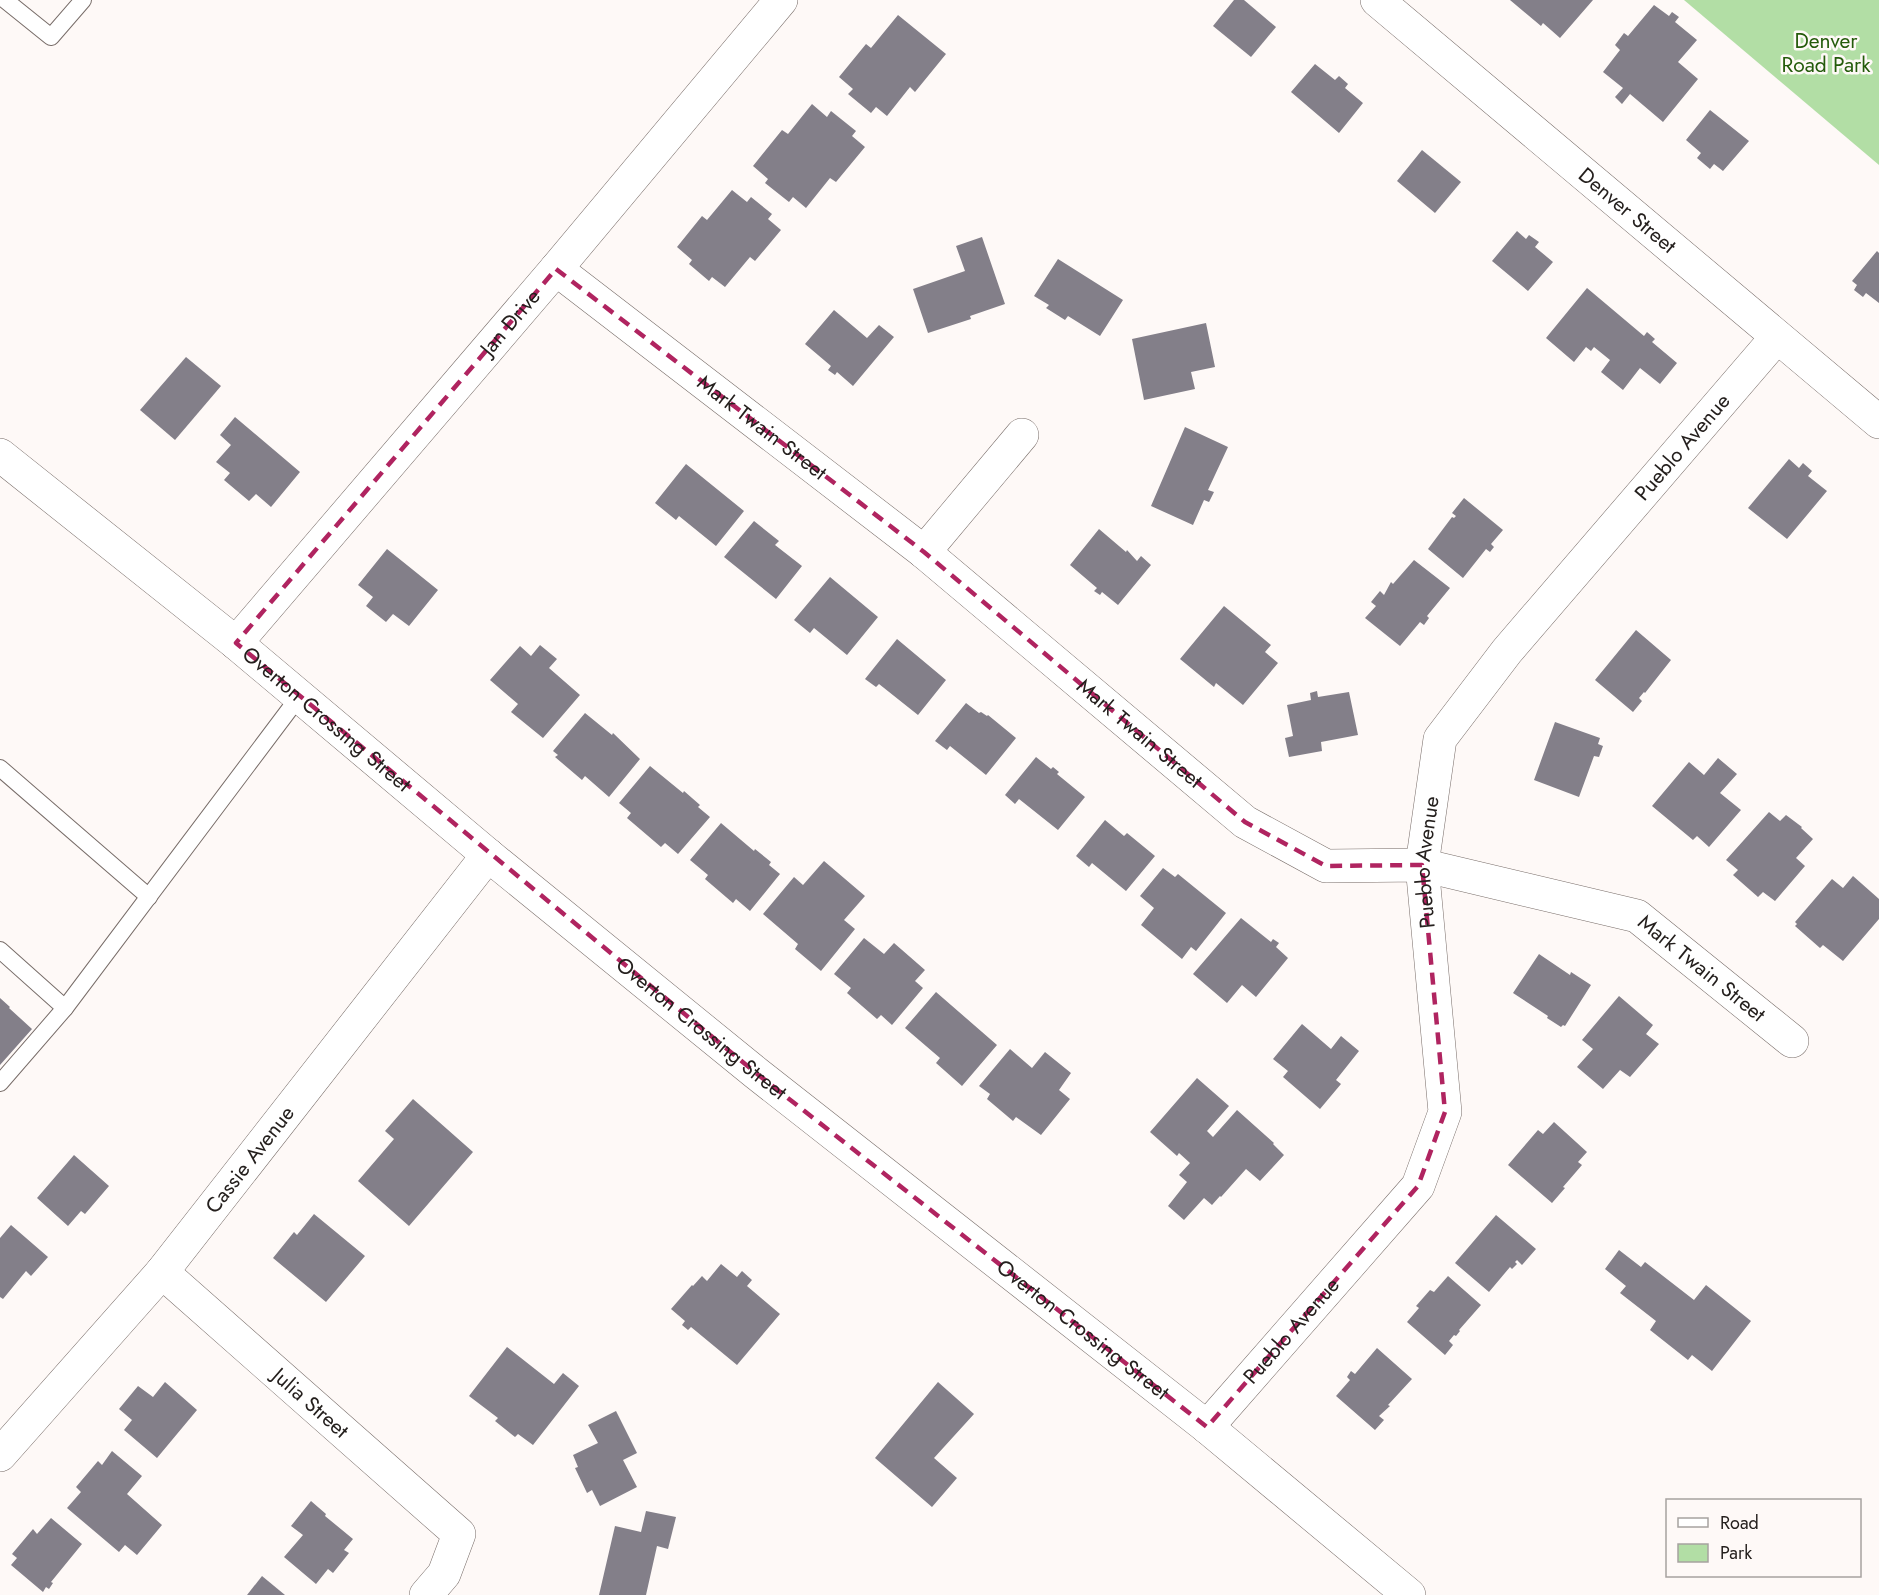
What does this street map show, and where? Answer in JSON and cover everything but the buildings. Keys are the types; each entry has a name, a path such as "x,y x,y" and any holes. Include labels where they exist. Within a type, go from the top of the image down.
{"street":[{"name":"Jan Drive","path":"236,644 782,0"},
{"name":"Denver Street","path":"1377,0 1879,422"},
{"name":"Mark Twain Street","path":"556,269 924,552 1245,822 1326,866 1422,865 1637,916 1792,1041"},
{"name":"Pueblo Avenue","path":"1207,1426 1418,1186 1445,1112 1422,865 1440,739 1507,651 1777,338"},
{"path":"924,552 1022,435"},
{"name":"Overton Crossing Street","path":"0,455 236,644 488,855 756,1073 1207,1426 1409,1595"},
{"name":"Cassie Avenue","path":"0,1455 162,1272 488,855"},
{"name":"Julia Street","path":"162,1272 459,1534 444,1574 426,1595"}],"lane":[{"path":"5,0 51,37 82,0"},
{"path":"0,1083 65,1008 298,698"},
{"path":"0,768 149,897"},
{"path":"0,950 65,1008"}],"highlighted area":[{"path":"556,269 924,552 1245,822 1326,866 1422,865 1445,1112 1418,1186 1207,1427 756,1073 236,643"}],"green space":[{"name":"Denver Road Park","path":"1684,0 1879,0 1879,165"}]}
